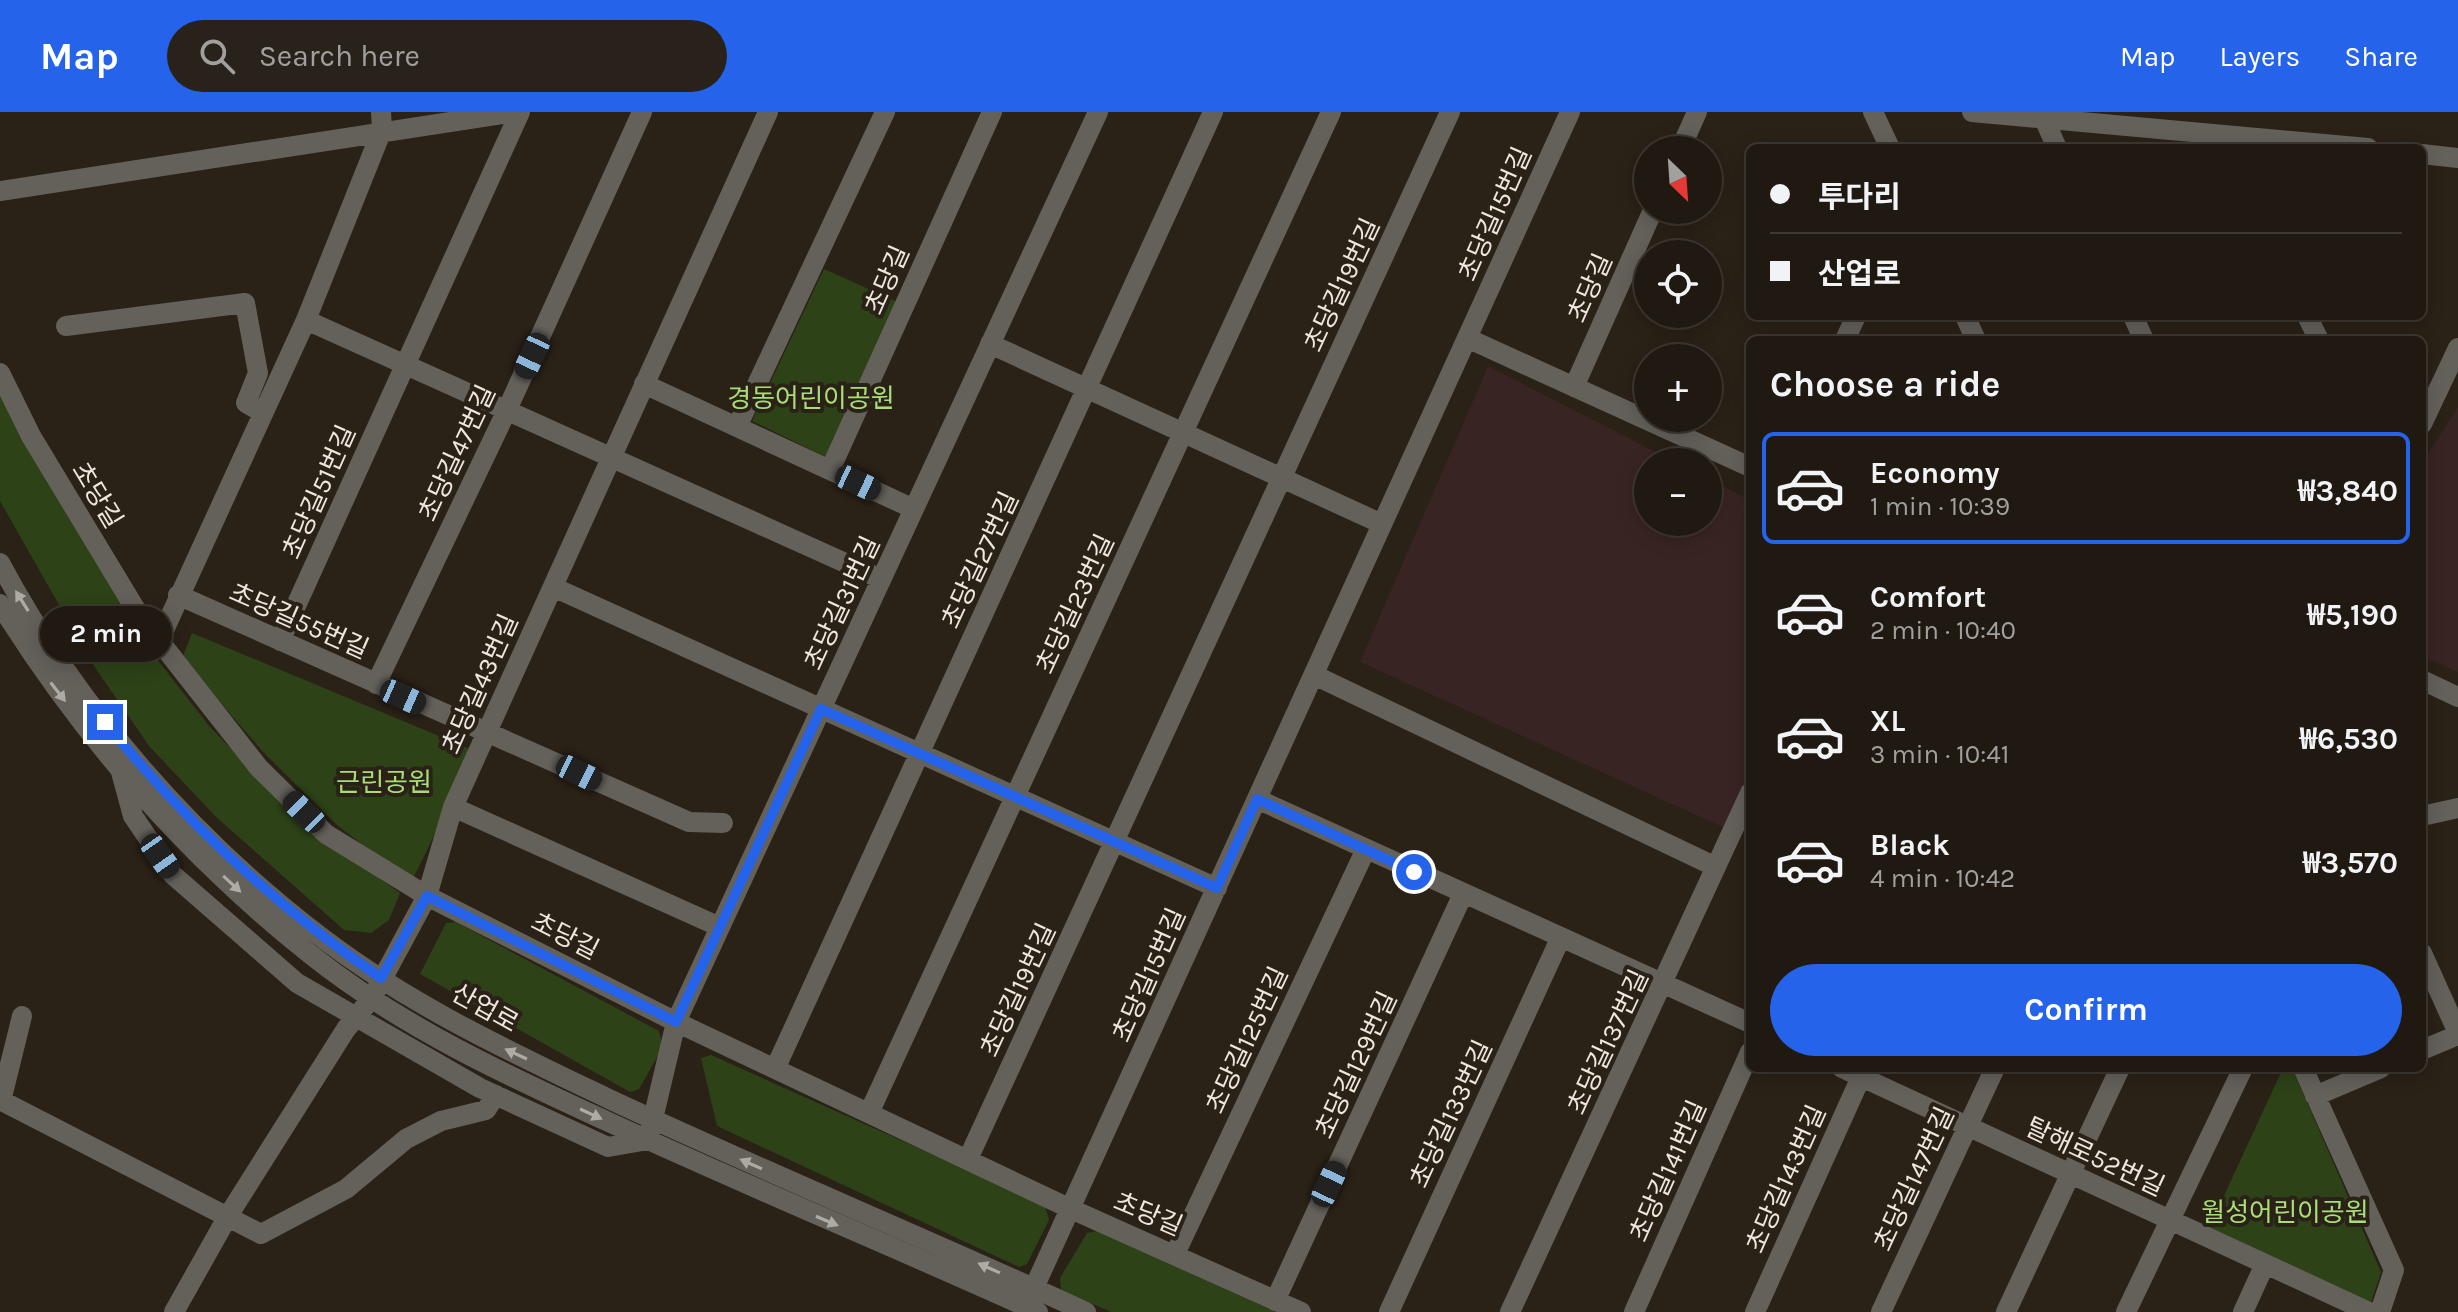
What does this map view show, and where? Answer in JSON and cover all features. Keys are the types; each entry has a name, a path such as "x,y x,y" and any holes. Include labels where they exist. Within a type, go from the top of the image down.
{"street":[{"path":"0,191 382,121 517,112"},
{"name":"초당길51번길","path":"280,641 517,112"},
{"name":"초당길47번길","path":"376,684 507,410 642,112"},
{"name":"초당길43번길","path":"174,1312 228,1216 354,1018 372,998 427,896 453,807 768,112"},
{"path":"737,427 885,112"},
{"name":"초당길","path":"830,470 992,112"},
{"name":"초당길31번길","path":"648,1140 676,1022 1098,112"},
{"name":"초당길27번길","path":"775,1069 1213,112"},
{"name":"초당길23번길","path":"869,1113 1331,112"},
{"name":"초당길19번길","path":"968,1159 1450,112"},
{"name":"초당길15번길","path":"1030,1305 1570,112"},
{"path":"1686,136 1697,112"},
{"path":"1873,112 1888,144"},
{"path":"1972,112 2042,115 2225,140 2296,144"},
{"path":"2042,115 2055,144"},
{"path":"159,641 306,320 382,121"},
{"path":"2426,154 2458,158"},
{"name":"초당길","path":"1574,387 1647,224"},
{"path":"66,326 245,303 258,373 246,403 263,413"},
{"path":"306,320 881,579"},
{"path":"1467,338 1746,465"},
{"path":"990,344 1382,524"},
{"path":"2426,416 2458,348"},
{"name":"초당길","path":"0,373 31,436 139,615 259,768 326,834 427,896 676,1022 1071,1209 1301,1312"},
{"path":"644,384 914,509"},
{"name":"산업로","path":"0,563 55,653 154,783 251,879 326,941 381,978 490,1042 1030,1305"},
{"path":"553,587 821,709"},
{"name":"초당길55번길","path":"178,595 689,822 723,823"},
{"name":"산업로","path":"0,604 45,676 148,805 311,955 372,998 479,1062 648,1140 1030,1305 1086,1312"},
{"path":"1314,675 1716,867"},
{"path":"2426,682 2458,697"},
{"name":"초당길31번길","path":"821,709 920,753"},
{"path":"920,753 1217,888"},
{"path":"121,772 133,816 173,875 297,983 354,1018 496,1095 608,1147 648,1140"},
{"path":"1257,799 1746,1021"},
{"name":"초당길137번길","path":"1510,1312 1746,802"},
{"path":"453,807 720,927"},
{"path":"2426,815 2458,808"},
{"name":"초당길125번길","path":"1175,1254 1366,849"},
{"name":"초당길129번길","path":"1275,1301 1463,894"},
{"name":"초당길133번길","path":"1389,1312 1560,939"},
{"path":"2426,962 2458,1034 2426,1048"},
{"path":"22,1016 0,1100 261,1234 346,1189 406,1139 441,1121 486,1110 496,1095"},
{"name":"초당길141번길","path":"1634,1312 1746,1061"},
{"name":"초당길147번길","path":"1881,1312 1993,1072"},
{"path":"2006,1312 2118,1072"},
{"path":"2126,1312 2241,1072"},
{"path":"2305,1072 2394,1270 2380,1312"},
{"path":"2315,1096 2372,1072"},
{"name":"탈해로52번길","path":"1863,1073 1967,1126 2369,1312"},
{"name":"초당길143번길","path":"1755,1312 1863,1073"},
{"path":"2243,1312 2265,1264"}],"shaded area":[{"path":"1488,366 1648,448 1634,448 1634,536 1722,536 1722,486 1746,498 1746,786 1727,829 1360,662"},
{"path":"2458,407 2458,672 2426,658 2426,457"}],"green space":[{"name":"경동어린이공원","path":"824,269 902,304 830,459 752,421"},
{"path":"0,378 145,644 210,727 303,823 400,893 389,920 371,933 344,930 216,817 149,746 92,663 0,501"},
{"name":"근린공원","path":"192,633 475,751 411,883 336,824 264,753 182,658"},
{"path":"456,922 659,1031 663,1047 639,1089 630,1092 420,974 446,923"},
{"path":"711,1055 1045,1205 1049,1220 1027,1264 1019,1267 717,1126 701,1058"},
{"name":"월성어린이공원","path":"2281,1072 2294,1072 2381,1272 2368,1312 2203,1241"},
{"path":"1097,1231 1276,1312 1111,1312 1061,1290 1060,1278 1087,1233"}],"route":[{"path":"105,722 154,783 251,879 326,941 381,978 427,896 676,1022 821,709 1217,888 1257,799 1414,872"}]}
